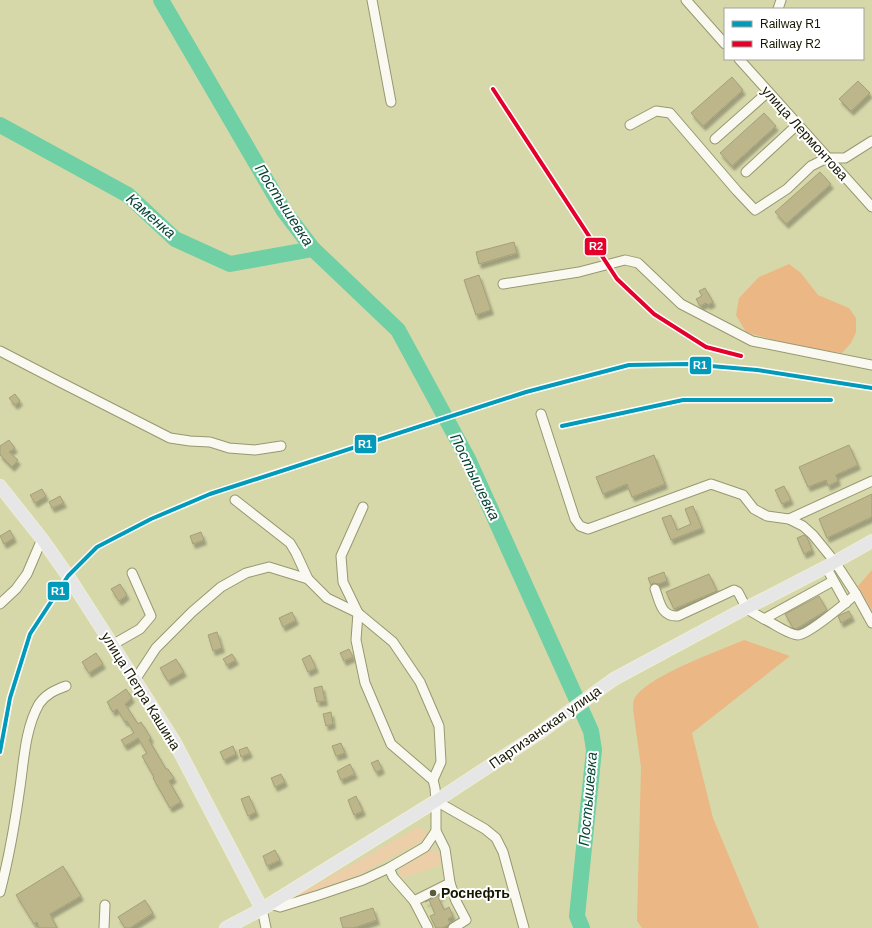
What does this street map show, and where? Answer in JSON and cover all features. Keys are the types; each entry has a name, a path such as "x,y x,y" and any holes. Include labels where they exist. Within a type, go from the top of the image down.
{"main road":[{"name":"улица Петра Кашина","path":"0,486 42,539 68,576 174,741 266,906"},
{"name":"Партизанская улица","path":"226,928 266,906 436,801 538,734 614,679 831,565 872,541"}],"street":[{"path":"372,0 392,102"},
{"path":"686,0 724,43"},
{"name":"улица Лермонтова","path":"740,60 872,207"},
{"path":"715,139 768,92"},
{"path":"630,125 656,111 670,113 755,210 787,189 811,166 827,158 845,158 872,141"},
{"path":"746,172 797,125"},
{"path":"503,284 579,272 625,260 632,261 638,263 681,304 752,341 872,365"},
{"path":"0,351 170,438 210,442 229,448 255,450 281,446"},
{"path":"541,414 575,519 580,526 588,529 711,484 743,495 754,509 767,516 788,520 803,526 813,535 831,565 856,594 872,623"},
{"path":"788,520 872,481"},
{"path":"235,500 290,544 296,553 308,579 327,598 358,614 393,642 420,682 439,726 441,762 432,780"},
{"path":"364,507 341,556 342,582 358,614 356,640 365,683 391,744 432,780 435,788 436,831 445,849 450,883 456,901 466,920 453,928"},
{"path":"0,604 16,589 27,574 42,539"},
{"path":"831,565 833,581 846,603"},
{"path":"135,680 156,648 192,612 221,588 246,573 269,567 308,579"},
{"path":"112,646 140,629 151,616 132,573"},
{"path":"764,619 833,581"},
{"path":"655,589 665,613 671,616 678,616 734,590 738,592 747,609 793,634 798,635 804,634 856,594"},
{"path":"0,892 8,863 24,753 33,719 40,703 50,692 66,686"},
{"path":"436,801 485,829 496,838 504,852 524,928"},
{"path":"266,928 266,906 280,906 363,880 389,868 425,847 436,831"},
{"path":"389,868 394,877 414,901 428,928"},
{"path":"414,901 450,883"},
{"path":"104,928 105,904"}],"shaded area":[{"path":"789,264 801,273 818,295 849,308 856,318 856,332 851,343 842,353 794,345 746,332 736,315 739,298 759,277"},
{"path":"872,570 872,610 858,586"},
{"path":"744,640 790,656 692,733 713,818 759,928 642,928 637,921 641,767 633,709 634,701 640,692 666,674"},
{"path":"416,828 423,829 426,832 426,837 422,841 359,875 291,899"},
{"path":"431,850 439,852 441,855 440,864 438,866 403,878 400,876 399,869"}],"building":[{"path":"732,77 743,90 703,126 691,113"},
{"path":"858,81 870,93 851,111 839,99"},
{"path":"764,113 776,126 732,166 720,153"},
{"path":"820,172 831,184 786,224 775,212"},
{"path":"514,242 517,253 479,264 476,252"},
{"path":"479,275 491,310 476,315 464,280"},
{"path":"705,288 713,302 708,305 706,303 700,306 696,299 702,296 699,291"},
{"path":"15,394 20,401 15,405 9,398"},
{"path":"9,440 15,448 9,452 18,460 12,467 0,455 0,446"},
{"path":"849,445 858,465 836,475 838,481 828,486 826,480 808,487 799,467"},
{"path":"654,455 665,484 632,497 627,484 603,494 596,477"},
{"path":"784,486 791,500 782,504 775,490"},
{"path":"42,489 46,496 35,503 30,495"},
{"path":"872,494 872,517 827,538 819,519"},
{"path":"60,496 64,503 52,508 49,502"},
{"path":"693,506 702,528 671,540 662,518 671,515 677,530 691,524 685,509"},
{"path":"10,530 14,538 4,544 0,536"},
{"path":"201,532 204,540 193,544 190,536"},
{"path":"804,535 807,537 812,550 804,554 797,538"},
{"path":"664,572 667,581 658,584 653,583 651,585 648,578"},
{"path":"709,574 717,591 674,609 666,592"},
{"path":"120,584 127,595 119,601 111,589"},
{"path":"819,596 827,610 796,629 793,628 785,614"},
{"path":"849,611 852,617 841,623 838,616"},
{"path":"292,612 296,620 283,627 279,618"},
{"path":"217,632 222,648 213,651 208,635"},
{"path":"349,649 353,657 344,661 340,653"},
{"path":"96,653 103,664 89,673 82,662"},
{"path":"232,654 236,660 227,665 223,659"},
{"path":"310,655 316,668 308,672 302,659"},
{"path":"176,659 184,672 168,681 160,668"},
{"path":"322,686 325,701 317,702 314,688"},
{"path":"126,689 132,698 125,704 138,724 141,722 151,738 149,740 166,769 168,769 174,778 169,781 181,802 170,808 142,756 147,753 138,738 125,746 121,740 134,733 127,721 125,722 117,709 113,712 107,702"},
{"path":"331,712 333,724 326,726 323,714"},
{"path":"341,743 345,753 336,756 332,746"},
{"path":"233,746 236,754 224,760 220,752"},
{"path":"247,747 250,753 241,757 239,750"},
{"path":"378,760 382,769 376,772 371,763"},
{"path":"350,764 355,774 341,780 337,771"},
{"path":"281,774 285,782 275,787 271,778"},
{"path":"249,796 256,812 248,816 241,799"},
{"path":"356,796 363,811 354,815 348,800"},
{"path":"275,850 280,860 267,866 263,856"},
{"path":"63,866 81,896 50,914 57,928 39,928 37,922 34,924 16,895"},
{"path":"444,893 438,897 444,910 449,907 453,916 448,919 450,923 448,925 442,928 436,928 430,916 435,914 429,900"},
{"path":"145,900 153,913 130,928 125,928 118,917"},
{"path":"373,908 377,920 354,928 343,928 340,918"}],"waterway":[{"name":"Постышевка","path":"161,0 284,211 313,249 398,330 468,459 591,731 594,750 577,916 582,928"},
{"name":"Каменка","path":"0,125 128,195 175,239 230,264 313,249"}],"rail line":[{"name":"R2","path":"493,89 617,279 654,314 706,347 741,356"},
{"name":"R1","path":"0,752 10,698 30,634 68,576 97,547 151,519 210,494 526,392 629,365 687,364 757,370 872,388"},
{"name":"R1","path":"562,426 683,400 831,400"}],"place":[{"name":"Роснефть","path":"433,893"}]}
